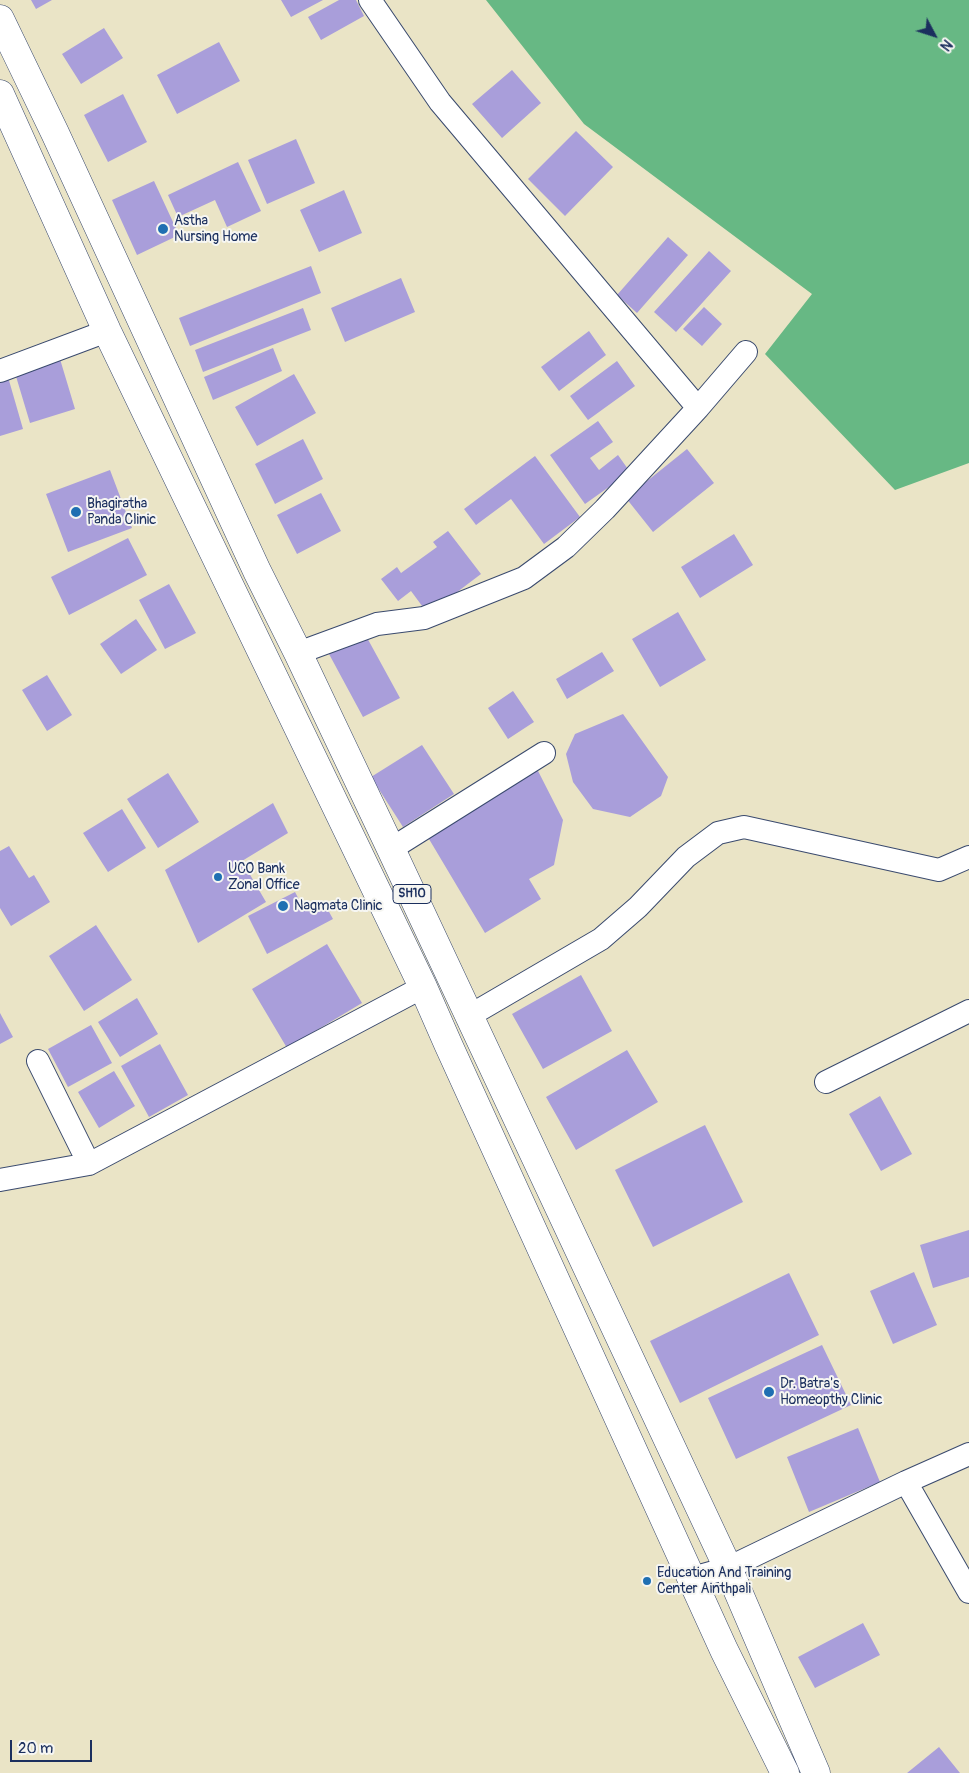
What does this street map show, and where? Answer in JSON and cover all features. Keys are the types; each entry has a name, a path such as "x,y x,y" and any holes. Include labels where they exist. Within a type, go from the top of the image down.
{"main road":[{"name":"SH10","path":"0,19 55,133 256,571 298,653 391,849 728,1568 816,1773"},
{"name":"SH10","path":"0,94 107,331 273,678 424,987 452,1053 724,1650 785,1773"}],"street":[{"path":"370,0 440,102 698,408"},
{"path":"0,371 107,331"},
{"path":"298,653 377,624 424,618 524,578 566,547 605,509 698,408 746,352"},
{"path":"391,849 544,752"},
{"path":"469,1016 601,940 638,907 686,857 718,833 744,827 939,870 969,857"},
{"path":"0,1180 89,1164 424,987"},
{"path":"826,1082 969,1011"},
{"path":"38,1061 89,1164"},
{"path":"692,1578 728,1568 906,1482 969,1454"},
{"path":"906,1482 969,1592"}],"green space":[{"path":"486,0 969,0 969,463 895,490 765,354 812,294 584,124"}],"building":[{"path":"31,0 52,0 36,9"},
{"path":"281,0 323,0 291,17"},
{"path":"339,0 356,0 364,16 321,40 308,17"},
{"path":"104,28 123,58 81,84 62,54"},
{"path":"219,42 240,81 177,114 157,75"},
{"path":"512,70 541,103 502,138 472,104"},
{"path":"123,94 147,142 108,162 84,115"},
{"path":"576,131 613,167 565,216 528,179"},
{"path":"296,139 315,183 267,204 248,160"},
{"path":"238,162 261,211 227,227 215,200 178,217 168,195"},
{"path":"154,181 179,235 137,255 112,200"},
{"path":"344,190 362,233 319,252 300,210"},
{"path":"668,237 688,255 637,313 617,295"},
{"path":"709,251 731,271 676,332 654,312"},
{"path":"311,266 321,293 190,346 179,318"},
{"path":"401,278 415,312 345,342 331,308"},
{"path":"704,307 722,324 702,346 683,329"},
{"path":"303,308 311,330 203,372 195,350"},
{"path":"589,331 606,355 559,391 541,367"},
{"path":"273,348 282,371 213,400 204,377"},
{"path":"60,359 75,409 30,423 15,373"},
{"path":"617,361 635,386 588,420 570,396"},
{"path":"294,374 316,413 257,446 235,407"},
{"path":"8,377 23,429 0,436 0,379"},
{"path":"598,421 613,442 590,458 599,470 618,455 630,472 585,504 550,455"},
{"path":"303,439 323,479 275,504 255,464"},
{"path":"687,449 714,483 653,532 626,498"},
{"path":"535,456 580,517 544,544 511,499 476,525 464,509"},
{"path":"110,470 132,528 68,552 46,494"},
{"path":"321,493 341,531 297,554 277,515"},
{"path":"448,531 481,574 428,614 411,591 398,601 381,579 397,567 401,573 437,547 433,542"},
{"path":"734,534 753,565 700,598 681,567"},
{"path":"128,538 147,575 69,615 51,577"},
{"path":"169,584 196,633 165,649 139,600"},
{"path":"678,612 706,660 660,687 632,639"},
{"path":"136,619 157,650 121,674 100,644"},
{"path":"365,634 400,698 363,717 329,654"},
{"path":"602,652 614,671 567,699 556,679"},
{"path":"47,675 72,715 47,731 22,690"},
{"path":"513,691 534,722 508,739 488,708"},
{"path":"623,714 668,777 661,796 630,817 593,809 573,782 566,754 575,734"},
{"path":"422,745 454,794 403,827 371,777"},
{"path":"536,767 563,820 554,865 529,879 541,899 485,933 426,834"},
{"path":"168,773 199,822 158,848 127,799"},
{"path":"273,803 288,833 242,861 266,902 198,943 165,870"},
{"path":"122,809 146,848 108,872 83,833"},
{"path":"9,846 29,878 34,875 50,902 11,926 0,908 0,851"},
{"path":"295,892 305,911 323,901 333,919 267,954 248,916"},
{"path":"96,925 132,980 84,1011 49,956"},
{"path":"327,944 362,1003 287,1048 252,989"},
{"path":"581,975 612,1031 543,1069 512,1014"},
{"path":"137,998 158,1034 120,1057 98,1022"},
{"path":"0,1013 13,1037 0,1044"},
{"path":"91,1025 112,1063 68,1087 48,1049"},
{"path":"160,1044 188,1095 149,1117 121,1066"},
{"path":"627,1050 658,1102 576,1150 546,1097"},
{"path":"114,1071 135,1106 99,1128 78,1092"},
{"path":"880,1096 912,1154 881,1171 849,1114"},
{"path":"705,1125 743,1202 653,1247 615,1170"},
{"path":"969,1230 969,1277 933,1288 920,1245"},
{"path":"914,1272 937,1325 893,1344 870,1291"},
{"path":"789,1273 819,1335 680,1403 650,1341"},
{"path":"822,1345 851,1405 736,1459 708,1398"},
{"path":"858,1428 880,1482 809,1512 787,1457"},
{"path":"863,1623 880,1655 815,1688 798,1657"},
{"path":"939,1747 960,1773 907,1773"}],"place":[{"name":"Astha Nursing Home","path":"163,229"},
{"name":"Bhagiratha Panda Clinic","path":"76,512"},
{"name":"UCO Bank Zonal Office","path":"218,877"},
{"name":"Nagmata Clinic","path":"283,906"},
{"name":"Dr. Batra's Homeopthy Clinic","path":"769,1392"},
{"name":"Education And Training Center Ainthpali","path":"647,1581"}]}
